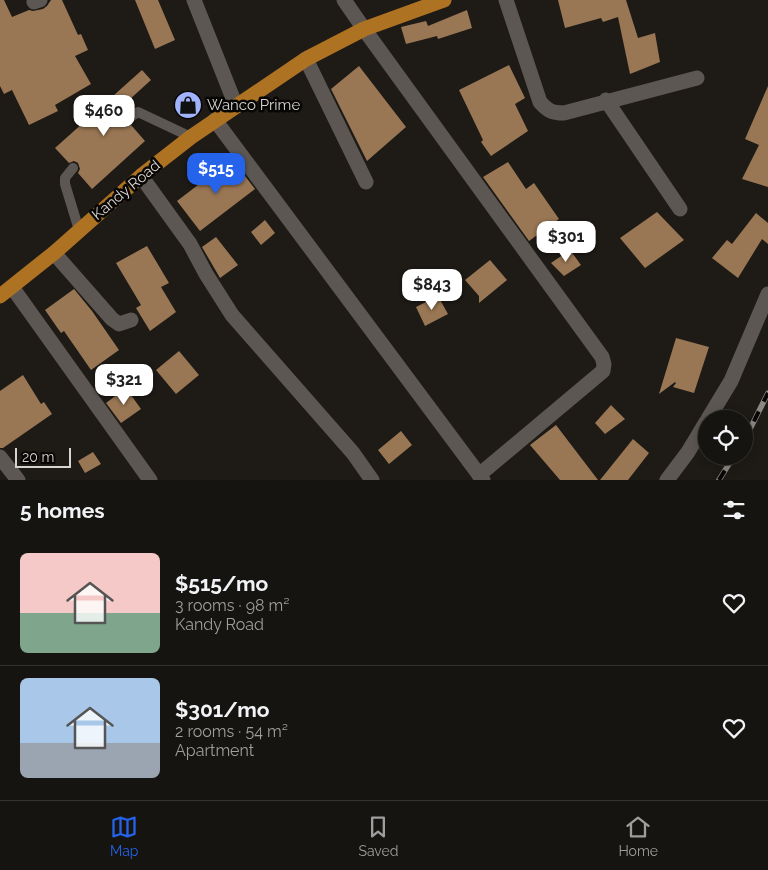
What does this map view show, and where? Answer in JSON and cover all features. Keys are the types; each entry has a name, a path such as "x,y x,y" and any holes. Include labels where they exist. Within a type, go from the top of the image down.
{"highway":[{"name":"Kandy Road","path":"6,292 54,253 141,176 191,137 306,59 364,29 444,0"}],"street":[{"path":"194,0 236,106"},
{"path":"215,120 481,478 603,371 602,357 344,0"},
{"path":"506,0 540,102 546,110 552,113 564,113 606,100 697,78"},
{"path":"306,59 366,182"},
{"path":"606,100 680,209"},
{"path":"141,176 190,244 206,274 232,315 353,453 372,480"},
{"path":"54,253 112,319 119,324 131,320"},
{"path":"6,292 150,480"},
{"path":"713,410 731,381 768,294"},
{"path":"668,480 698,435"},
{"path":"0,456 18,480"}],"lane":[{"path":"126,120 138,112 191,137"},
{"path":"73,168 65,178 65,184 79,230"}],"building":[{"path":"0,0 4,0 12,17 29,10 43,9 51,0 62,0 78,35 81,34 88,50 75,56 91,84 55,105 58,111 29,125 12,90 4,94 0,86"},
{"path":"135,0 158,0 175,40 155,49"},
{"path":"558,0 626,0 638,38 655,33 660,62 630,74 618,17 603,22 601,18 565,28"},
{"path":"467,10 472,28 438,39 437,36 406,44 401,27 426,21 428,26"},
{"path":"509,65 525,98 515,104 528,131 491,156 481,142 483,140 459,90"},
{"path":"359,66 406,127 367,161 331,89"},
{"path":"142,70 151,80 118,110 122,115 119,120 121,124 126,127 131,125 145,141 92,189 78,173 80,169 78,163 74,161 69,163 55,148"},
{"path":"768,86 768,187 742,179 759,145 745,139"},
{"path":"232,159 255,189 200,231 177,201"},
{"path":"508,162 526,189 534,183 559,219 529,241 483,177"},
{"path":"657,212 684,240 645,268 620,238"},
{"path":"756,213 768,223 768,244 762,239 738,278 712,258 727,240 732,244"},
{"path":"265,220 275,233 261,245 251,232"},
{"path":"216,237 238,265 220,278 202,247"},
{"path":"147,246 169,283 161,287 176,312 150,331 136,308 141,305 116,263"},
{"path":"570,250 581,265 564,276 551,263"},
{"path":"490,260 507,280 479,303 479,296 465,280"},
{"path":"74,289 119,350 91,370 64,331 61,333 45,310"},
{"path":"438,296 448,314 425,326 416,307"},
{"path":"676,338 709,347 694,393 673,387 675,382 659,394"},
{"path":"179,351 199,375 176,394 156,370"},
{"path":"23,375 41,404 44,402 52,414 3,448 0,448 0,391"},
{"path":"126,388 141,409 121,423 106,403"},
{"path":"611,405 625,419 605,434 595,423"},
{"path":"556,425 598,480 560,480 530,445"},
{"path":"401,431 412,445 389,464 378,450"},
{"path":"633,439 649,453 628,480 600,480"},
{"path":"93,452 101,464 85,473 78,461"}],"railway":[{"path":"753,423 768,393"},
{"path":"719,480 728,465"}],"place":[{"name":"Wanco Prime","path":"188,105"}]}
